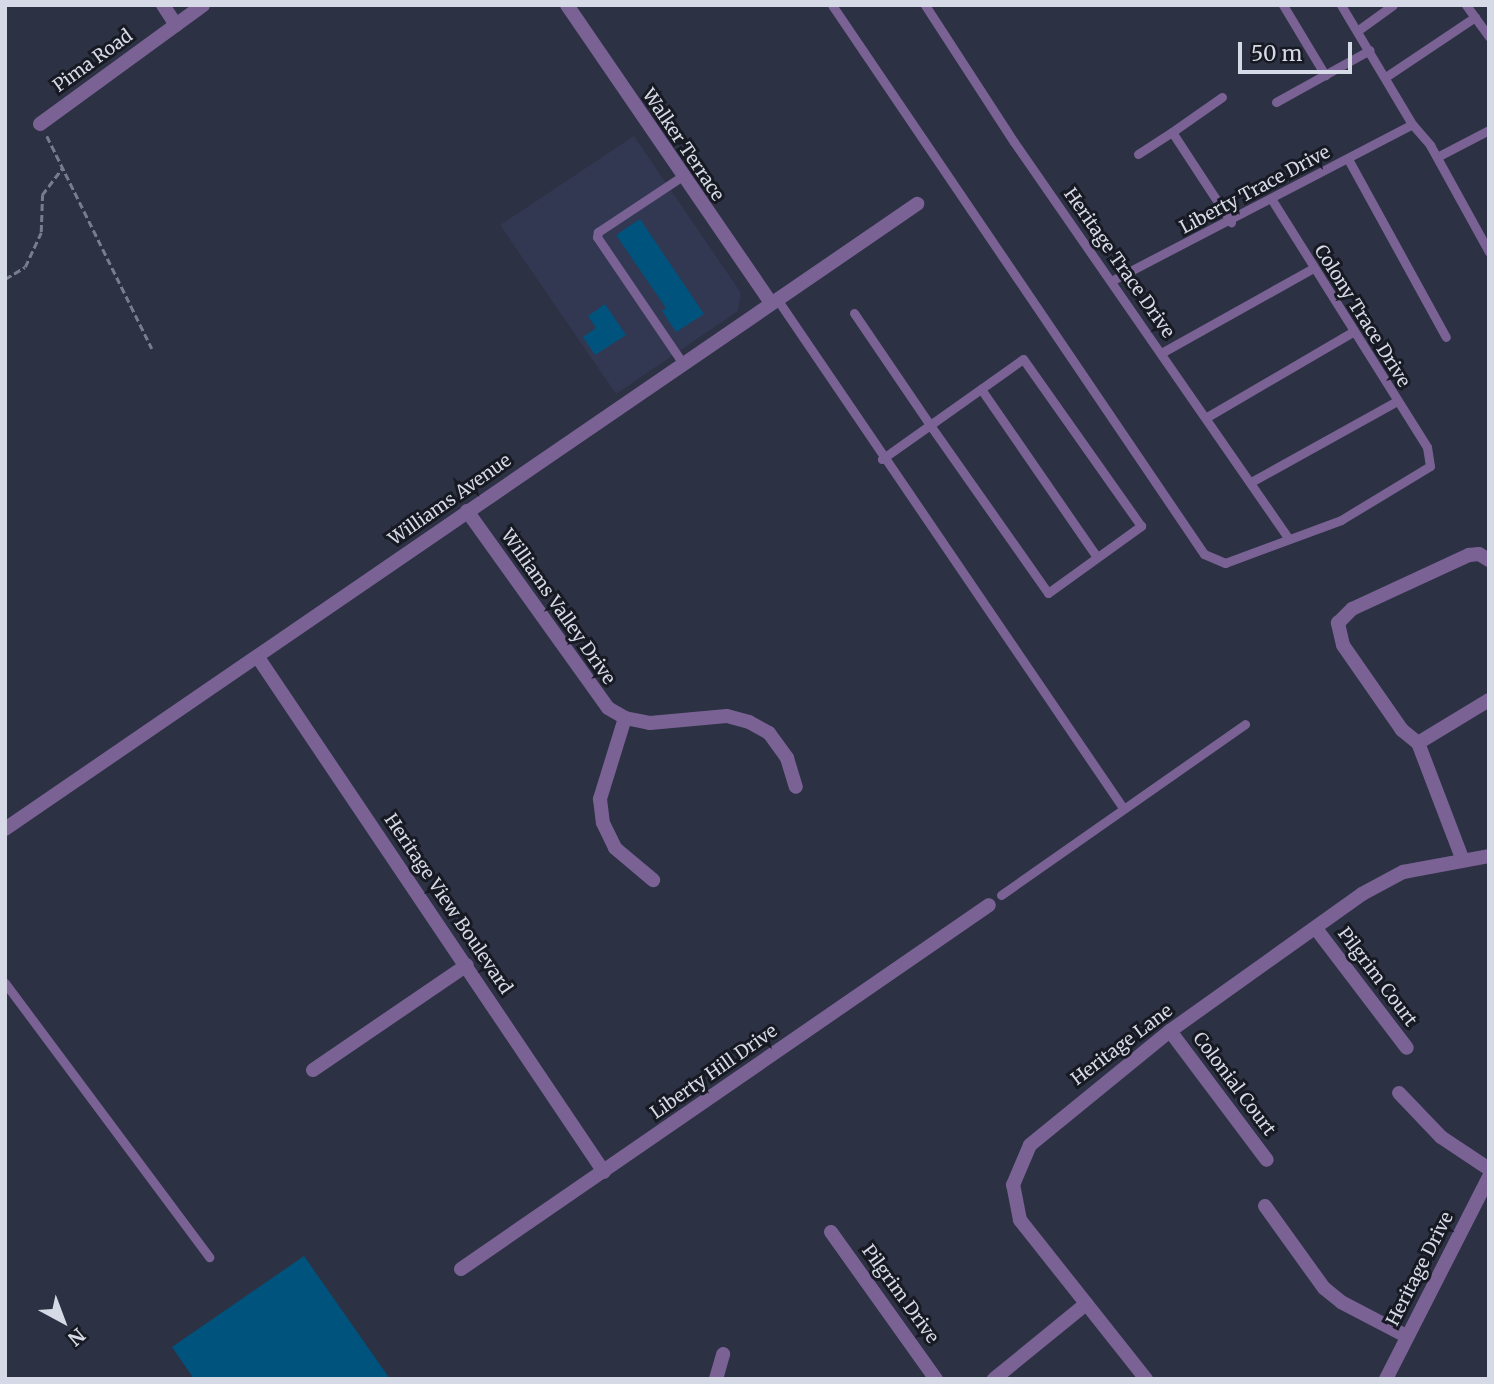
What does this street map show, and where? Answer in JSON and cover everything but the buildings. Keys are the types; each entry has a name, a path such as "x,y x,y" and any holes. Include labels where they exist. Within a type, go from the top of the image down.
{"street":[{"path":"163,5 176,25"},
{"name":"Pima Road","path":"40,124 203,5"},
{"name":"Walker Terrace","path":"567,5 681,177 774,301"},
{"name":"Williams Avenue","path":"5,829 259,659 467,511 917,204"},
{"name":"Williams Valley Drive","path":"467,511 594,693 625,718"},
{"path":"1462,858 1418,743 1402,730 1343,645 1338,623 1352,610 1469,555 1479,554 1489,561"},
{"name":"Heritage View Boulevard","path":"259,659 604,1172"},
{"path":"1418,743 1489,700"},
{"path":"653,880 615,848 603,823 600,799 625,718 669,724 727,716 749,722 769,733 788,758 796,787"},
{"name":"Heritage Lane","path":"1146,1379 1020,1220 1013,1185 1030,1145 1049,1126 1170,1031 1317,930 1362,894 1403,872 1462,858 1489,856"},
{"name":"Liberty Hill Drive","path":"461,1269 989,905"},
{"name":"Pilgrim Court","path":"1317,930 1407,1048"},
{"path":"313,1070 467,965"},
{"name":"Colonial Court","path":"1170,1031 1267,1160"},
{"path":"1399,1093 1441,1138 1489,1169"},
{"name":"Heritage Drive","path":"1386,1379 1489,1177"},
{"path":"1265,1206 1324,1288 1340,1302 1406,1336"},
{"name":"Pilgrim Drive","path":"831,1232 936,1379"},
{"path":"994,1379 1086,1304"},
{"path":"716,1379 723,1354"}],"lane":[{"path":"832,5 1204,554 1225,563 1288,538"},
{"name":"Heritage Trace Drive","path":"925,5 1288,538"},
{"path":"1283,5 1325,75"},
{"path":"1341,5 1387,76 1412,124 1437,157 1489,253"},
{"path":"1357,31 1393,5"},
{"path":"1466,5 1489,37"},
{"path":"1387,76 1475,17"},
{"path":"1276,102 1370,50"},
{"path":"1138,154 1222,97"},
{"name":"Liberty Trace Drive","path":"1111,281 1231,222 1412,124"},
{"path":"1437,157 1489,130"},
{"path":"1172,132 1231,222"},
{"path":"1348,159 1446,337"},
{"path":"681,177 598,232 597,237 684,365"},
{"name":"Colony Trace Drive","path":"1272,200 1352,333 1432,457 1424,473 1341,520 1288,538"},
{"path":"1163,352 1313,268"},
{"path":"774,301 1123,808"},
{"path":"854,313 930,425 1048,593 1140,526 1024,359 930,425 881,459"},
{"path":"1207,417 1352,333"},
{"path":"981,389 1097,557"},
{"path":"1251,482 1397,401"},
{"path":"1002,895 1245,724"},
{"path":"5,983 209,1257"}],"path":[{"path":"40,124 152,348"},
{"path":"5,279 25,267 41,232 42,195 62,168"}],"shaded area":[{"path":"634,136 741,293 738,311 616,394 500,225"}]}
